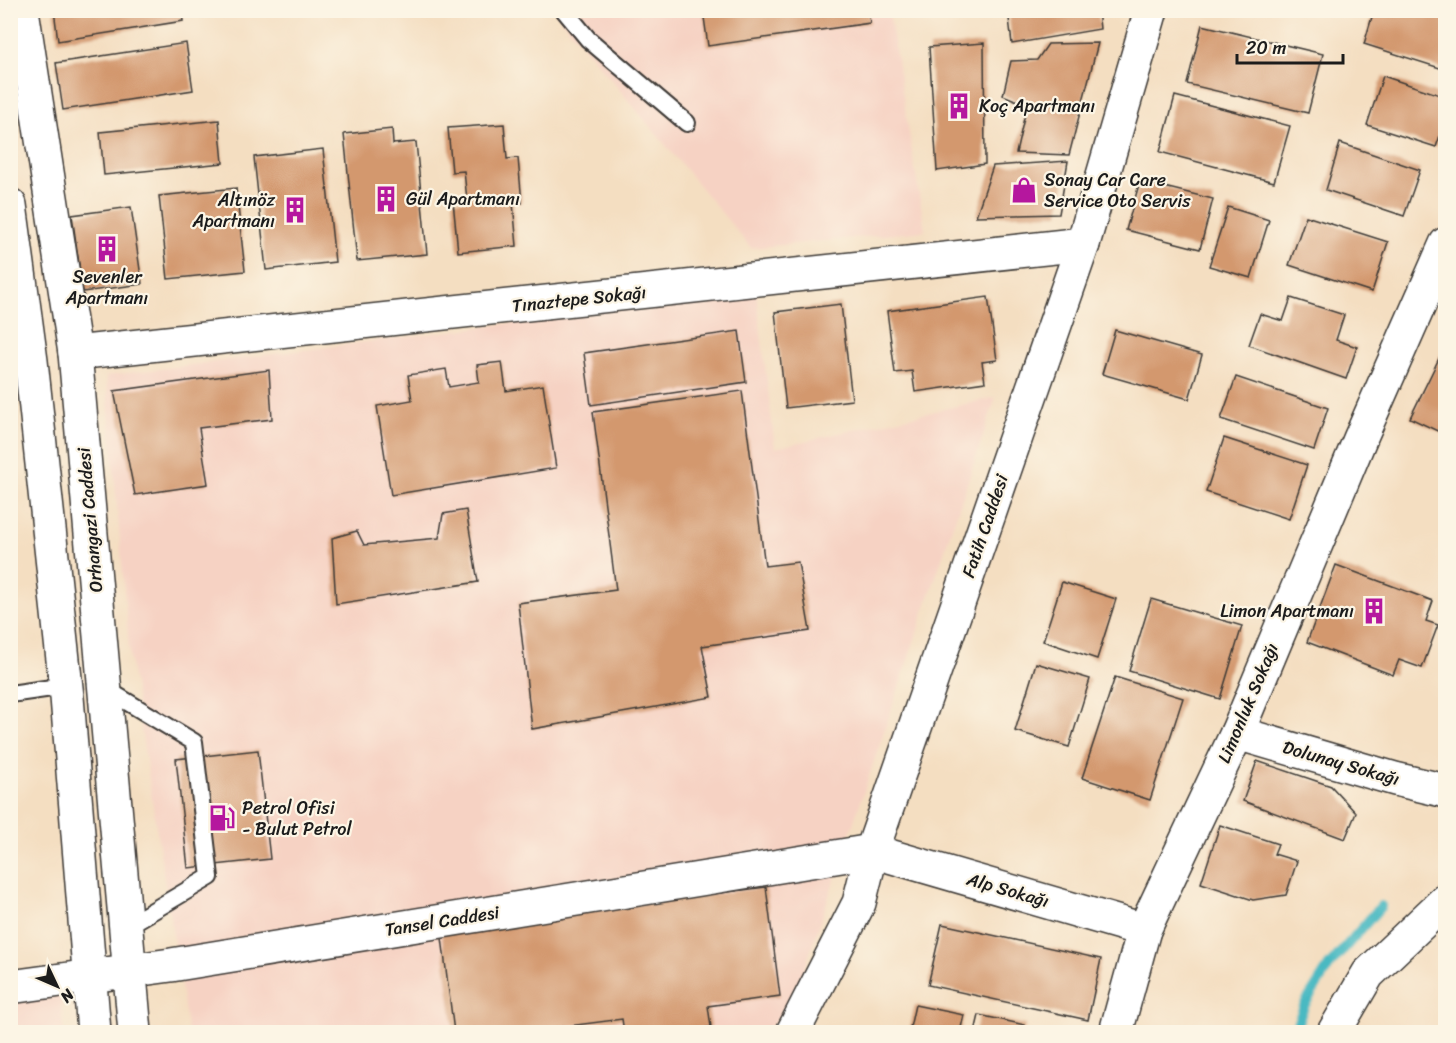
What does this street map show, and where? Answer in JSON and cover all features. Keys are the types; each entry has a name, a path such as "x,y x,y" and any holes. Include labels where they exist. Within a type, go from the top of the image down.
{"street":[{"name":"Orhangazi Caddesi","path":"22,10 75,352 135,1032"},
{"name":"Fatih Caddesi","path":"793,1032 859,903 872,851 1083,244 1151,10"},
{"path":"10,205 21,362 66,686 94,1032"},
{"name":"Tınaztepe Sokağı","path":"21,362 75,352 1083,244"},
{"name":"Limonluk Sokağı","path":"1116,1032 1144,930 1237,733 1360,439 1446,244"},
{"name":"Dolunay Sokağı","path":"1237,733 1395,779 1446,791"},
{"name":"Alp Sokağı","path":"872,851 1144,930"},
{"name":"Tansel Caddesi","path":"10,987 131,971 872,851"},
{"path":"1334,1032 1368,974 1446,900"}],"lane":[{"path":"564,10 588,39 687,123"},
{"path":"10,694 66,686"},
{"path":"106,689 194,742 210,877 127,926"}],"shaded area":[{"path":"554,11 889,11 925,231 751,248"},
{"path":"756,291 775,448 996,397 794,1000 766,1032 188,1032 130,658 106,376"},
{"path":"59,973 63,1032 11,1032 10,980"}],"building":[{"path":"54,10 182,10 183,21 58,41"},
{"path":"703,10 868,10 870,23 708,46"},
{"path":"1008,10 1098,10 1100,29 1012,44"},
{"path":"1374,10 1440,10 1446,12 1446,70 1364,44"},
{"path":"1202,25 1323,54 1308,113 1187,84"},
{"path":"186,43 193,90 63,110 56,63"},
{"name":"Koç Apartmanı","path":"984,43 985,164 937,171 929,47"},
{"path":"1098,43 1069,155 1016,153 1027,105 1003,95 1011,61 1037,60 1048,44"},
{"path":"1383,76 1446,97 1446,119 1436,147 1367,125"},
{"path":"1175,96 1290,126 1274,182 1160,152"},
{"path":"219,120 223,163 104,175 100,132"},
{"path":"504,124 507,159 518,158 522,203 513,203 517,246 458,252 453,201 467,200 464,171 452,172 448,128"},
{"name":"Gül Apartmanı","path":"392,129 393,144 416,142 427,254 357,261 344,134"},
{"path":"1340,143 1420,170 1404,216 1326,190"},
{"name":"Altınöz Apartmanı","path":"323,149 335,262 266,270 254,157"},
{"name":"Sonay Car Care Service Oto Servis","path":"1068,161 1059,214 976,216 993,166"},
{"path":"1140,181 1213,199 1200,249 1126,230"},
{"path":"236,188 245,271 168,279 159,196"},
{"name":"Sevenler Apartmanı","path":"131,207 142,284 83,292 72,215"},
{"path":"1228,207 1269,220 1251,278 1209,266"},
{"path":"1306,216 1388,242 1372,292 1289,265"},
{"path":"988,297 997,360 982,362 985,382 915,392 912,371 895,373 887,311"},
{"path":"1291,298 1344,315 1336,340 1357,347 1346,379 1249,345 1260,314 1283,321"},
{"path":"841,304 852,400 786,408 775,312"},
{"path":"1115,330 1202,355 1189,399 1102,374"},
{"path":"739,331 746,382 591,405 584,353"},
{"path":"1446,344 1446,435 1410,418"},
{"path":"502,362 506,391 543,385 556,468 391,495 377,406 412,400 408,375 446,369 449,387 479,382 477,365"},
{"path":"269,370 272,419 199,428 208,484 135,495 114,391"},
{"path":"1236,377 1328,408 1314,450 1221,419"},
{"path":"742,391 765,566 798,562 810,631 702,646 712,697 532,729 518,603 616,590 593,412"},
{"path":"1224,438 1307,465 1289,519 1206,492"},
{"path":"466,510 478,582 336,604 332,538 357,531 364,545 439,538 443,514"},
{"name":"Limon Apartmanı","path":"1336,565 1433,601 1426,621 1438,625 1422,668 1399,660 1393,675 1307,642"},
{"path":"1062,582 1116,599 1097,659 1043,641"},
{"path":"1151,599 1242,626 1220,699 1129,671"},
{"path":"1036,663 1090,679 1069,747 1015,731"},
{"path":"1115,677 1183,698 1150,800 1082,778"},
{"path":"258,750 270,859 188,868 176,759"},
{"path":"1257,761 1331,786 1356,813 1345,839 1243,801"},
{"path":"1220,825 1278,844 1274,854 1297,861 1286,895 1253,900 1201,883"},
{"path":"766,887 780,996 708,1006 711,1027 674,1032 624,1032 622,1019 522,1032 454,1032 441,930"},
{"path":"942,924 1101,959 1088,1020 928,985"},
{"path":"915,1005 964,1015 960,1032 909,1032"},
{"path":"979,1015 1025,1025 1024,1032 975,1032"}],"waterway":[{"path":"1294,1032 1305,1004 1329,966 1381,906"}],"place":[{"name":"Koç Apartmanı","path":"959,106"},
{"name":"Sonay Car Care Service Oto Servis","path":"1024,190"},
{"name":"Gül Apartmanı","path":"386,199"},
{"name":"Altınöz Apartmanı","path":"295,210"},
{"name":"Sevenler Apartmanı","path":"107,249"},
{"name":"Limon Apartmanı","path":"1374,611"},
{"name":"Petrol Ofisi - Bulut Petrol","path":"222,818"}]}
